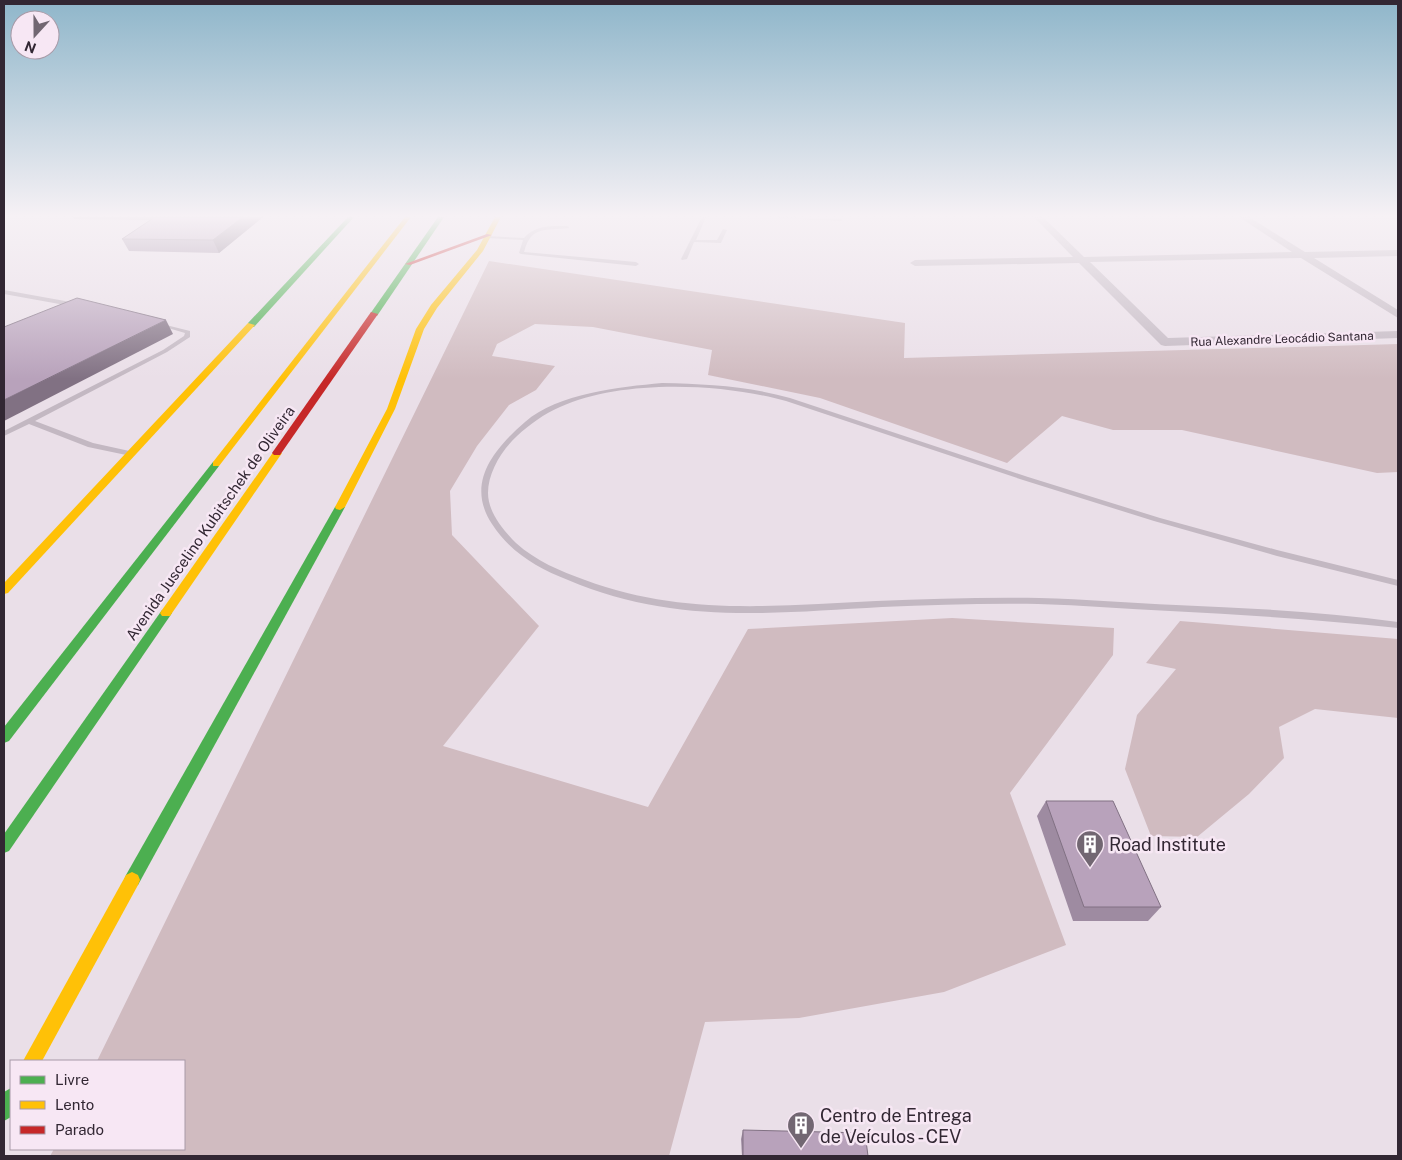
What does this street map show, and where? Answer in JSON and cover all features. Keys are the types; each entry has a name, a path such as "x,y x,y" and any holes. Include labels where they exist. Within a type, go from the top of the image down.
{"main road":[{"path":"4,590 301,271"},
{"name":"Avenida Juscelino Kubitschek de Oliveira","path":"4,737 366,271"},
{"name":"Avenida Juscelino Kubitschek de Oliveira","path":"4,846 403,271"},
{"path":"33,1060 367,458 394,402 413,343 424,320 464,271"},
{"path":"4,1111 10,1100"}],"street":[{"name":"Rua Alexandre Leocádio Santana","path":"1093,271 1165,342 1398,336"},
{"path":"1329,271 1398,315"}],"lane":[{"path":"4,292 86,307"},
{"path":"4,434 165,351 187,337 188,332 151,322"},
{"path":"1398,583 1297,560 1165,522 790,400 758,392 724,388 682,385 636,387 603,392 566,402 536,417 512,435 496,457 485,478 485,500 500,532 536,563 595,589 675,607 763,610 1035,601 1342,617 1398,625"},
{"path":"29,422 92,445 131,454"}],"shaded area":[{"path":"484,271 557,271 905,323 904,358 1398,344 1398,472 1377,473 1182,430 1113,430 1062,416 1007,463 820,398 708,375 712,350 593,327 535,324 497,344 492,356 555,366 536,390 509,405 477,446 450,491 452,535 539,626 443,746 648,807 748,629 952,618 1114,628 1113,655 1010,793 1066,945 944,992 799,1018 705,1022 669,1156 50,1156 53,1150 185,1150 185,1060 97,1060"},
{"path":"1180,621 1398,639 1398,718 1315,709 1279,727 1284,758 1249,794 1197,837 1151,836 1125,769 1137,715 1176,669 1146,663"}],"building":[{"path":"77,298 166,320 4,400 4,327"},
{"name":"Road Institute","path":"1046,801 1113,801 1161,907 1084,907"},
{"path":"743,1130 865,1133 868,1156 743,1156"}],"traffic: fast":[{"path":"251,325 301,271"},
{"path":"374,314 404,271"},
{"path":"4,737 216,464"},
{"path":"132,880 340,507"},
{"path":"4,846 166,613"},
{"path":"4,1111 10,1100"}],"traffic: slow":[{"path":"216,464 366,271"},
{"path":"340,507 391,409 420,329 434,307 463,271"},
{"path":"4,590 251,325"},
{"path":"166,613 277,453"},
{"path":"33,1060 132,880"}],"traffic: jam":[{"path":"277,453 374,314"}],"place":[{"name":"Road Institute","path":"1090,868"},
{"name":"Centro de Entrega de Veículos - CEV","path":"801,1149"}]}
